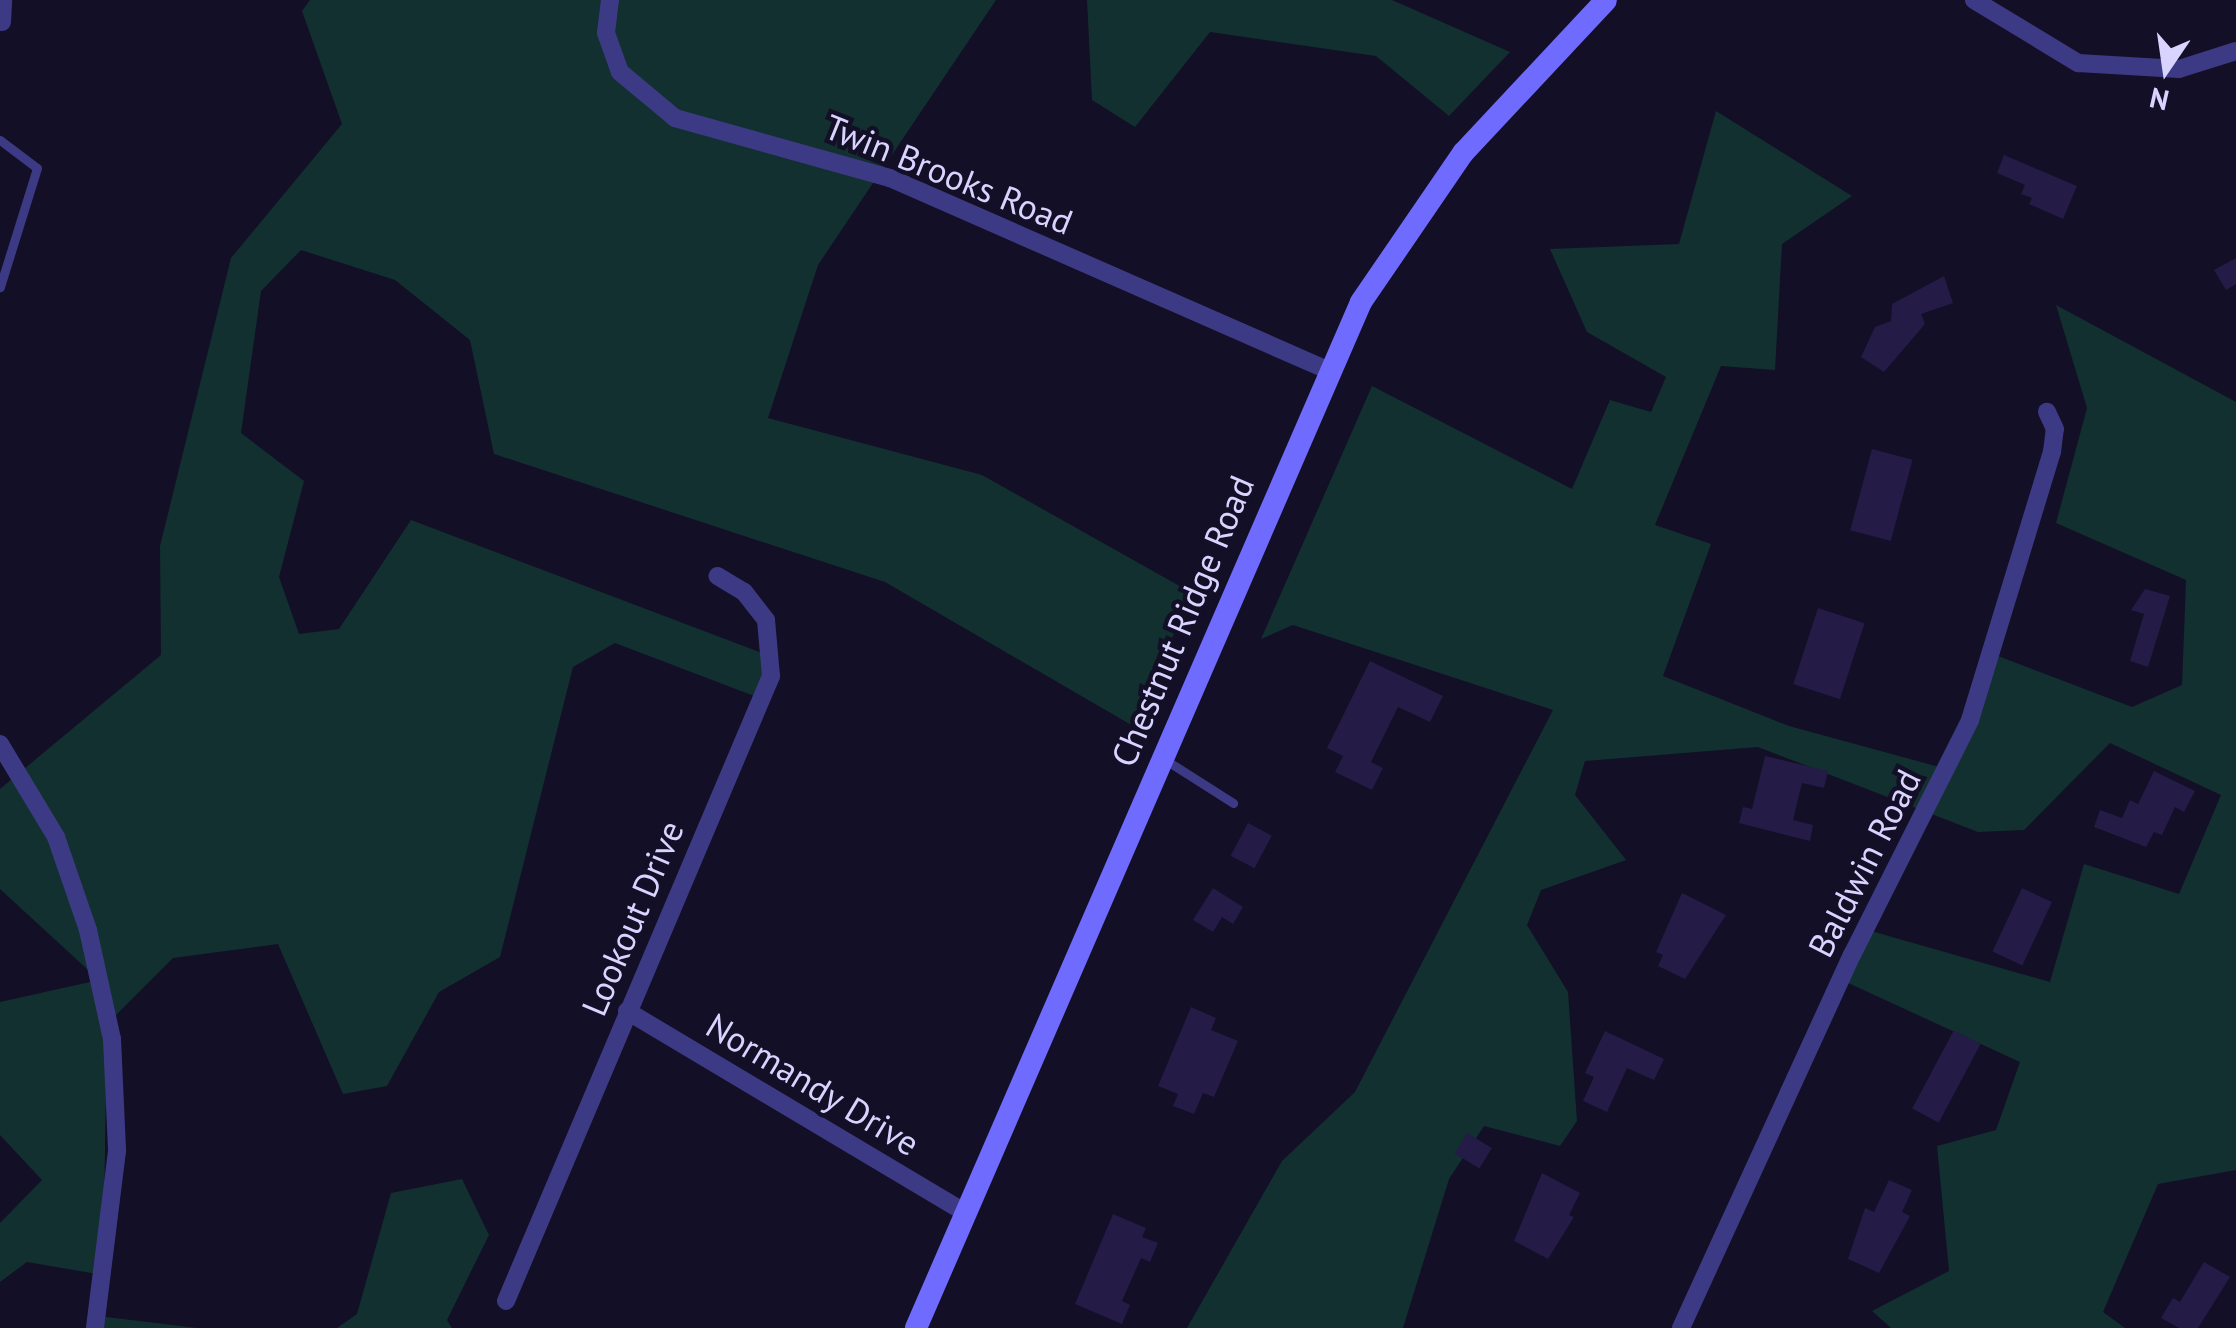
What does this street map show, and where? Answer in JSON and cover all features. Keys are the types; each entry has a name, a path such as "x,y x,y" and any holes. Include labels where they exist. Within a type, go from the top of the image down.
{"main road":[{"name":"Chestnut Ridge Road","path":"916,1328 1328,370 1361,302 1426,200 1606,0"}],"street":[{"path":"2,22 3,0"},
{"name":"Twin Brooks Road","path":"610,0 606,33 620,72 675,118 890,178 1328,370"},
{"path":"1974,0 2078,63 2179,69 2236,50"},
{"name":"Baldwin Road","path":"1681,1328 1852,955 1970,720 2052,452 2055,429 2047,412"},
{"name":"Lookout Drive","path":"506,1301 770,676 766,620 744,592 717,576"},
{"path":"0,744 56,837 88,930 112,1039 117,1151 94,1328"},
{"name":"Normandy Drive","path":"627,1012 966,1213"}],"lane":[{"path":"0,140 38,168 0,287"},
{"path":"1161,758 1233,802"}],"green space":[{"path":"310,0 996,0 818,265 768,418 982,475 1192,593 1133,726 885,582 494,454 470,340 395,280 301,250 261,291 241,433 304,481 279,577 299,634 339,629 411,520 767,655 762,699 615,643 573,667 500,957 439,992 387,1086 343,1094 278,944 173,958 107,1024 103,1275 27,1262 0,1282 0,1223 42,1180 0,1135 0,1002 99,980 0,889 0,789 161,655 160,546 231,258 342,124 302,11"},
{"path":"1087,0 1392,0 1510,52 1449,116 1376,56 1210,32 1135,127 1092,100"},
{"path":"1716,111 1852,196 1782,244 1775,370 1721,366 1655,525 1711,544 1663,676 1789,726 1954,771 1998,656 2132,707 2182,685 2186,580 2056,523 2087,408 2056,305 2236,402 2236,1170 2158,1184 2103,1312 2125,1328 1891,1328 1872,1311 1949,1271 1937,1146 1996,1130 2020,1062 1846,982 1871,931 2050,982 2084,864 2179,894 2221,795 2110,743 2024,830 1978,832 1758,747 1585,761 1575,795 1626,860 1541,890 1527,925 1568,992 1577,1121 1560,1146 1484,1126 1449,1179 1403,1328 1187,1328 1282,1161 1355,1092 1553,710 1293,625 1261,639 1372,386 1572,489 1610,400 1651,412 1666,377 1587,332 1550,249 1679,244"},
{"path":"462,1179 489,1235 447,1320 452,1328 337,1328 357,1314 391,1193"},
{"path":"98,1316 197,1328 96,1328"}],"building":[{"path":"2004,155 2077,186 2063,219 2029,204 2032,198 2021,194 2025,185 1997,173"},
{"path":"2236,258 2236,284 2226,290 2214,270"},
{"path":"1944,276 1953,303 1921,314 1925,324 1884,372 1861,357 1875,327 1891,321 1892,304"},
{"path":"1872,449 1913,460 1891,541 1850,530"},
{"path":"2145,589 2170,596 2148,667 2130,661 2144,614 2131,610"},
{"path":"1818,608 1865,623 1840,699 1793,684"},
{"path":"1370,661 1443,696 1430,722 1398,707 1371,762 1383,768 1372,790 1335,772 1343,756 1327,748"},
{"path":"1765,756 1828,771 1824,788 1802,783 1793,820 1813,825 1810,841 1739,823 1743,807 1752,809"},
{"path":"2154,771 2195,791 2184,812 2175,807 2162,835 2154,832 2146,847 2094,827 2100,810 2122,818 2130,800 2138,804"},
{"path":"1248,823 1272,836 1254,868 1231,856"},
{"path":"1213,888 1243,907 1233,924 1222,917 1213,932 1193,920"},
{"path":"2022,888 2052,902 2022,965 1992,951"},
{"path":"1682,893 1726,915 1685,979 1658,966 1663,955 1656,952"},
{"path":"1191,1007 1216,1018 1211,1030 1238,1041 1214,1097 1203,1093 1194,1114 1173,1106 1178,1094 1158,1086"},
{"path":"1954,1030 1980,1044 1939,1123 1912,1109"},
{"path":"1605,1031 1664,1059 1654,1080 1627,1068 1607,1112 1583,1101 1594,1077 1585,1073"},
{"path":"1467,1133 1492,1148 1479,1169 1455,1154"},
{"path":"1542,1173 1580,1193 1569,1215 1574,1217 1548,1259 1514,1241"},
{"path":"1889,1180 1912,1190 1902,1212 1910,1216 1879,1273 1848,1259 1865,1208 1874,1212"},
{"path":"1113,1214 1146,1228 1142,1237 1158,1243 1150,1262 1141,1258 1122,1301 1130,1305 1122,1324 1075,1304"},
{"path":"2204,1262 2230,1277 2198,1328 2179,1328 2161,1318 2173,1298 2180,1302"}]}
